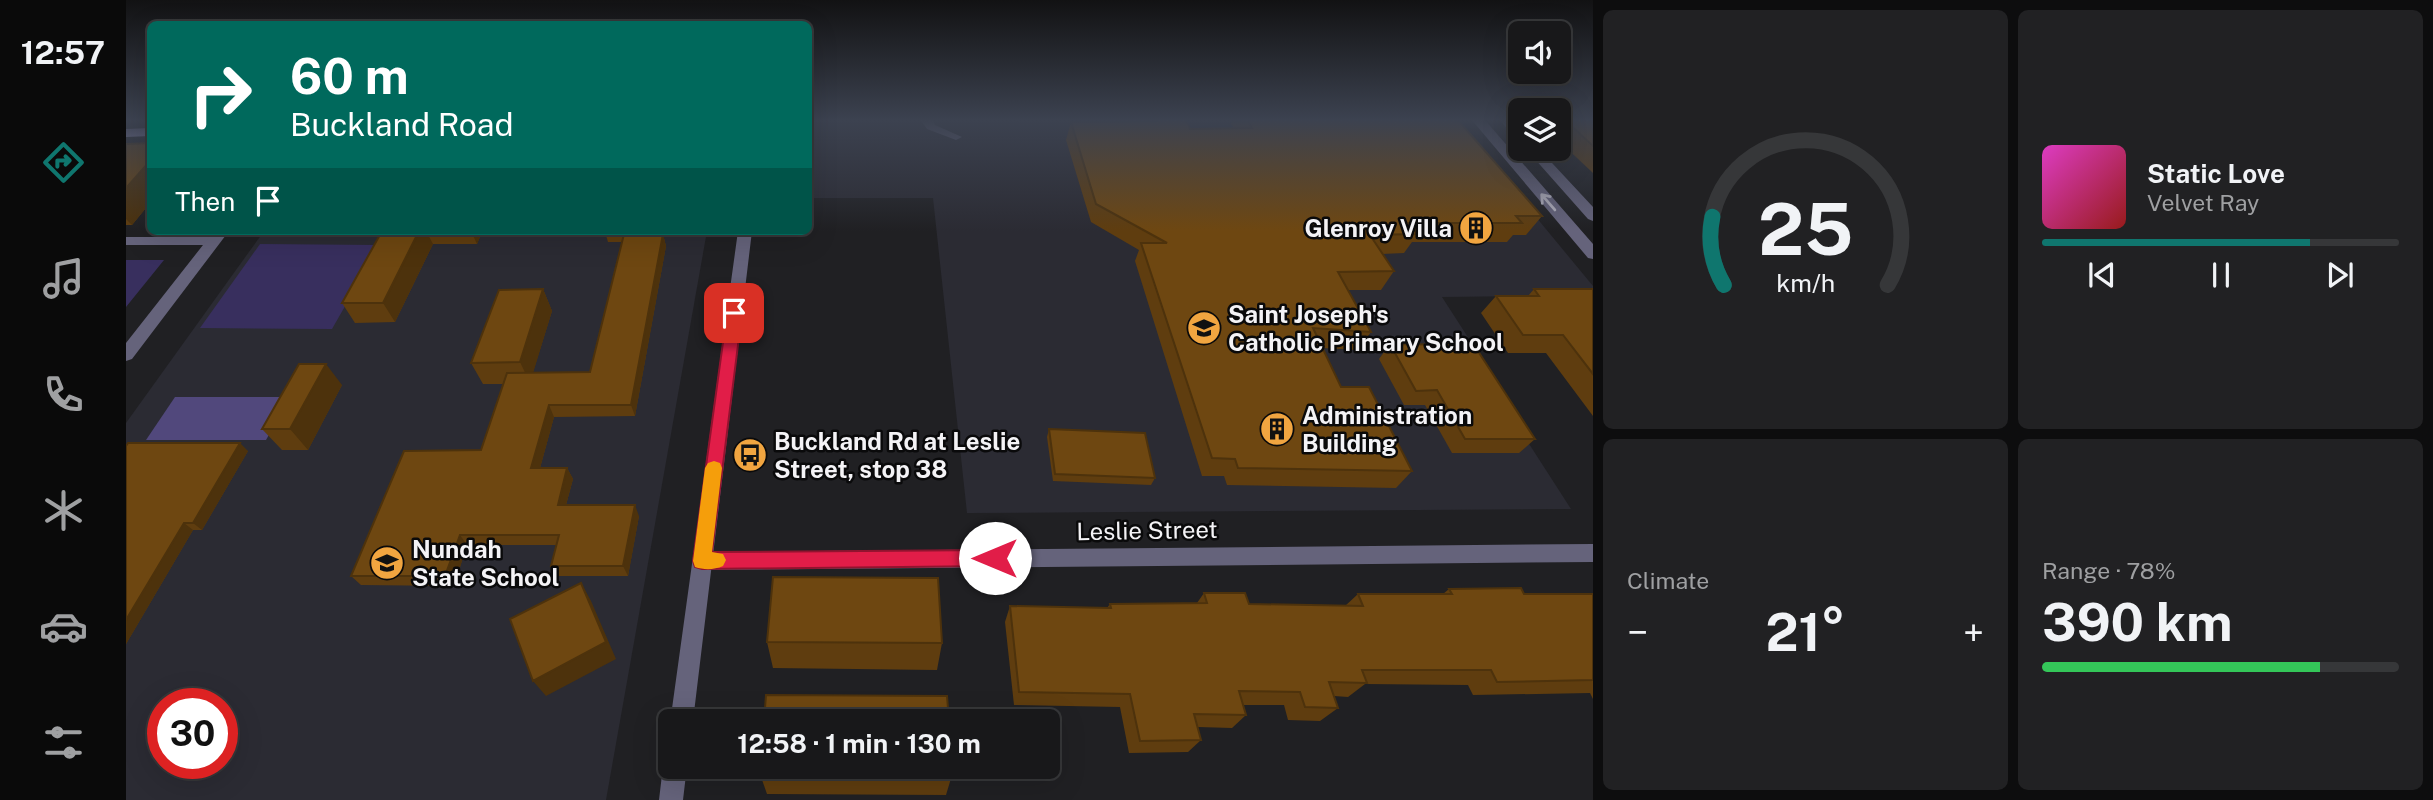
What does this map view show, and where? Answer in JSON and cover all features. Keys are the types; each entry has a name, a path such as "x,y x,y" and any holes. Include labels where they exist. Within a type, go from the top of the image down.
{"street":[{"path":"1509,156 1593,254"},
{"path":"1543,161 1593,216"},
{"path":"683,709 744,235"},
{"path":"126,355 218,236"},
{"name":"Leslie Street","path":"702,561 1593,553"},
{"path":"671,800 673,779"}],"lane":[{"path":"126,241 218,236"}],"shaded area":[{"name":"Saint Joseph's Catholic Primary School","path":"812,156 1486,156 1593,286 1593,295 1442,297 1482,359 1475,360 1571,509 967,513 933,198 812,198"},
{"name":"Nundah State School","path":"261,235 706,235 606,800 126,800 126,423"},
{"path":"260,244 380,245 332,329 200,328"},
{"path":"126,260 164,260 126,307"},
{"path":"175,397 290,397 266,440 146,440"}],"building":[{"path":"126,156 147,156 147,164 126,188"},
{"path":"1081,156 1490,156 1542,216 1516,216 1522,223 1409,223 1417,234 1370,235 1394,271 1338,272 1371,332 1313,328 1341,387 1369,387 1412,471 1238,468 1235,459 1212,458 1141,243 1167,243 1096,204"},
{"path":"380,235 417,235 383,303 342,303"},
{"path":"624,235 663,235 631,405 549,405 531,468 567,468 558,505 635,505 623,566 551,566 559,535 460,535 445,576 351,576 404,451 481,450 507,373 590,372"},
{"path":"543,289 520,362 471,363 499,290"},
{"path":"1534,289 1593,289 1593,374 1563,335 1523,335 1496,296 1539,296"},
{"path":"1390,344 1474,345 1535,439 1465,439 1437,390 1416,391"},
{"path":"299,364 326,364 290,429 262,429"},
{"path":"1049,429 1145,433 1155,478 1055,474"},
{"path":"128,443 240,443 193,523 184,523 126,620 126,446"},
{"path":"773,577 938,578 942,643 767,642"},
{"path":"581,583 606,642 533,681 510,619"},
{"path":"1521,588 1524,594 1593,594 1593,680 1497,682 1491,670 1362,670 1367,683 1329,682 1338,708 1305,707 1300,692 1239,691 1246,715 1194,714 1201,740 1140,741 1130,694 1019,692 1010,606 1111,608 1110,604 1207,603 1204,593 1245,593 1249,604 1363,606 1358,594 1452,594 1449,589"},
{"path":"766,695 947,696 948,709 765,709"}],"slow traffic":[{"path":"714,468 702,561 717,560"}],"place":[{"name":"Glenroy Villa","path":"1476,228"},
{"name":"Saint Joseph's Catholic Primary School","path":"1204,328"},
{"name":"Administration Building","path":"1277,429"},
{"name":"Buckland Rd at Leslie Street, stop 38","path":"750,455"},
{"name":"Nundah State School","path":"387,563"}],"route":[{"path":"734,313 702,561 995,558"}]}
